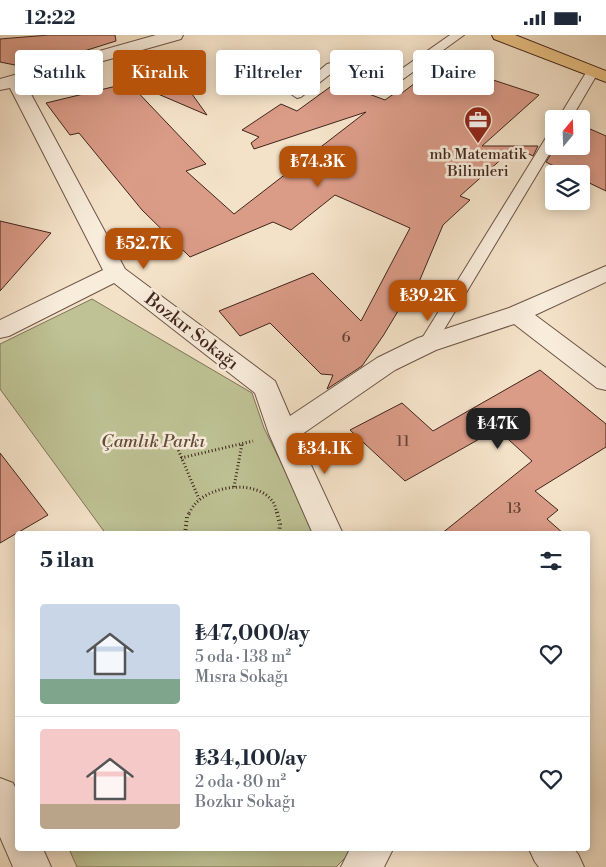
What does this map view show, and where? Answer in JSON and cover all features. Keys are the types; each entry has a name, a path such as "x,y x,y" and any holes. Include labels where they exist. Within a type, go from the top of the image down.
{"main road":[{"path":"509,36 600,74"}],"street":[{"path":"7,83 167,37"},
{"name":"Bozkır Sokağı","path":"7,83 116,273 266,388 283,435 327,531"},
{"path":"0,330 116,273"},
{"path":"283,435 386,364 426,344 517,314 606,273"},
{"path":"517,314 606,381"},
{"path":"0,796 15,828"},
{"path":"25,851 32,867"},
{"path":"360,867 372,851"},
{"path":"550,851 565,867"}],"lane":[{"path":"320,76 331,67 384,87 458,35"},
{"path":"571,110 600,74"},
{"path":"426,344 545,151"}],"path":[{"path":"181,458 283,435"},
{"path":"234,487 242,444"},
{"path":"177,447 199,499"},
{"path":"185,531 188,514 199,499 217,489 244,487 268,497 278,511 279,531"}],"green space":[{"name":"Çamlık Parkı","path":"92,299 252,393 264,428 315,531 104,531 0,389 0,344"},
{"path":"70,851 352,851 336,867 77,867"}],"building":[{"path":"49,35 115,35 116,41 87,50 15,50 15,65 0,62 0,39"},
{"path":"494,80 539,95 482,146 538,146 533,156 515,147 460,196 470,200 443,225 416,289 412,288 362,366 327,389 333,375 321,374 270,323 240,336 219,311 313,273 361,321 410,228 335,195 291,230 273,222 190,257 142,210 79,133 70,135 46,103 79,95 103,95 103,89 113,87 113,95 140,95 206,164 186,171 234,214 366,112 254,149 251,143 259,137 242,130 281,104 297,111 330,87 330,95 372,95 385,100 392,95 403,95 403,92 413,85 413,95 494,95"},
{"path":"160,95 193,95 207,115"},
{"path":"590,129 606,136 606,191 590,183 590,165 552,165 546,162 550,155 590,155"},
{"path":"0,221 51,233 0,291"},
{"path":"540,370 606,424 606,447 535,491 558,510 547,519 561,531 445,531 532,461 497,429 405,481 350,430 402,403 433,431"},
{"path":"0,453 48,515 21,531 15,531 15,534 0,543"}],"place":[{"name":"mb Matematik Bilimleri","path":"478,144"}]}
